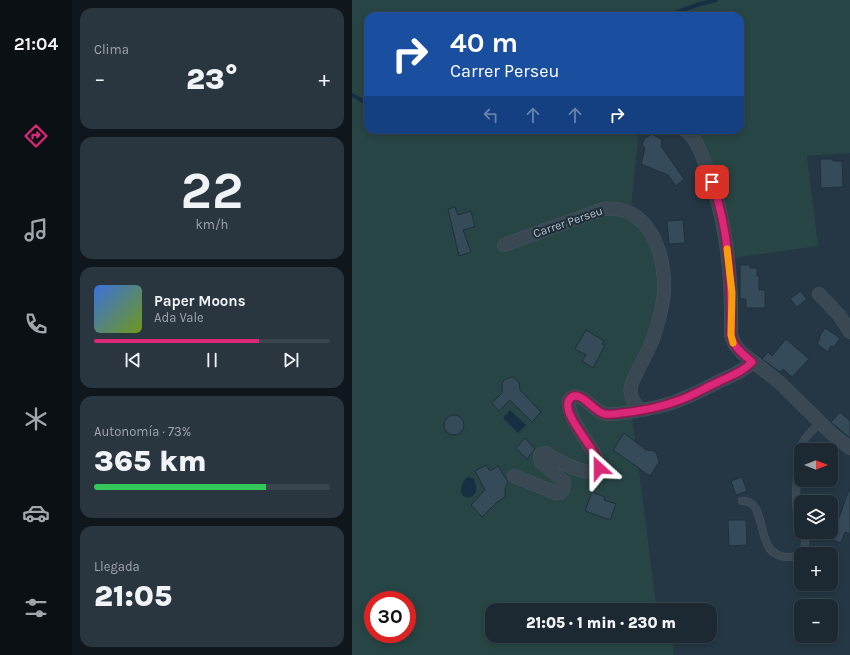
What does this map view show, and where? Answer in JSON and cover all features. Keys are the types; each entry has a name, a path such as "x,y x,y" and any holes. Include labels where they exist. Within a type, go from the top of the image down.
{"street":[{"path":"690,134 700,151 716,192 722,221 728,254 732,293 732,341 752,362 779,382 850,448"},
{"name":"Carrer Perseu","path":"504,245 603,209 611,208 625,210 639,217 644,223 652,235 660,254 664,293 654,335 631,385 632,399 640,410"},
{"path":"818,294 839,315 850,332"},
{"path":"514,476 556,494 563,490 564,482 540,460 541,454 545,452 584,471 591,472 598,469 600,466 598,460 581,434 569,411 569,400 573,397 579,396 603,414 614,414 662,406 681,400 743,370 752,362"}],"lane":[{"path":"796,495 802,445 810,432 822,423"},
{"path":"742,501 750,502 754,506 763,535 770,550 776,554 780,556 792,557 803,551 805,545 804,539"}],"green space":[{"path":"352,0 850,0 850,153 807,156 818,246 733,258 687,134 744,134 744,12 364,12 364,134 639,134 630,217 639,224 652,248 658,273 658,306 645,347 625,383 624,392 631,409 656,603 485,603 485,643 672,643 674,647 673,655 352,655"}],"water":[{"path":"510,410 526,425 518,433 503,418"},
{"path":"467,477 473,478 476,487 475,493 468,497 464,496 461,492 462,486"}],"building":[{"path":"652,134 662,140 661,146 684,179 676,186 668,175 641,164 645,148 642,144 645,138"},
{"path":"820,159 842,161 843,187 821,188"},
{"path":"455,207 458,215 471,211 475,227 463,230 471,252 459,256 448,209"},
{"path":"683,220 685,243 669,244 667,221"},
{"path":"740,265 750,265 750,268 757,268 757,276 759,276 759,290 765,290 765,308 746,308 746,299 740,299"},
{"path":"800,291 807,299 797,307 790,299"},
{"path":"825,328 840,338 834,347 831,346 828,352 817,344 820,338 819,337"},
{"path":"586,330 604,341 602,344 605,345 593,368 582,361 586,355 575,349"},
{"path":"786,339 809,359 792,377 783,369 780,372 762,359 768,352 772,356"},
{"path":"513,377 519,382 520,390 541,412 532,422 510,400 499,411 492,403 502,393 502,384 504,380"},
{"path":"840,412 850,421 850,438 831,422"},
{"path":"454,415 461,418 464,425 461,432 454,435 447,432 444,425 447,418"},
{"path":"624,433 646,450 655,451 659,462 650,476 613,450"},
{"path":"525,438 535,449 527,459 516,448"},
{"path":"486,465 490,471 498,466 508,482 505,489 505,497 496,503 482,517 471,505 485,490 475,471"},
{"path":"742,477 747,491 736,495 731,481"},
{"path":"849,490 850,534 845,532 841,543 831,539 838,539 838,520"},
{"path":"592,492 605,497 604,500 616,504 610,520 585,511"},
{"path":"728,520 746,520 747,545 729,546"}],"waterway":[{"path":"677,12 716,0"},
{"path":"352,95 364,102"}],"slow traffic":[{"path":"727,249 732,293 731,335 733,343"}],"route":[{"path":"599,468 600,466 598,460 581,434 569,411 568,405 571,398 579,396 603,414 614,414 652,408 681,400 743,370 752,362 732,341 732,293 728,254 716,192 712,182"}]}
